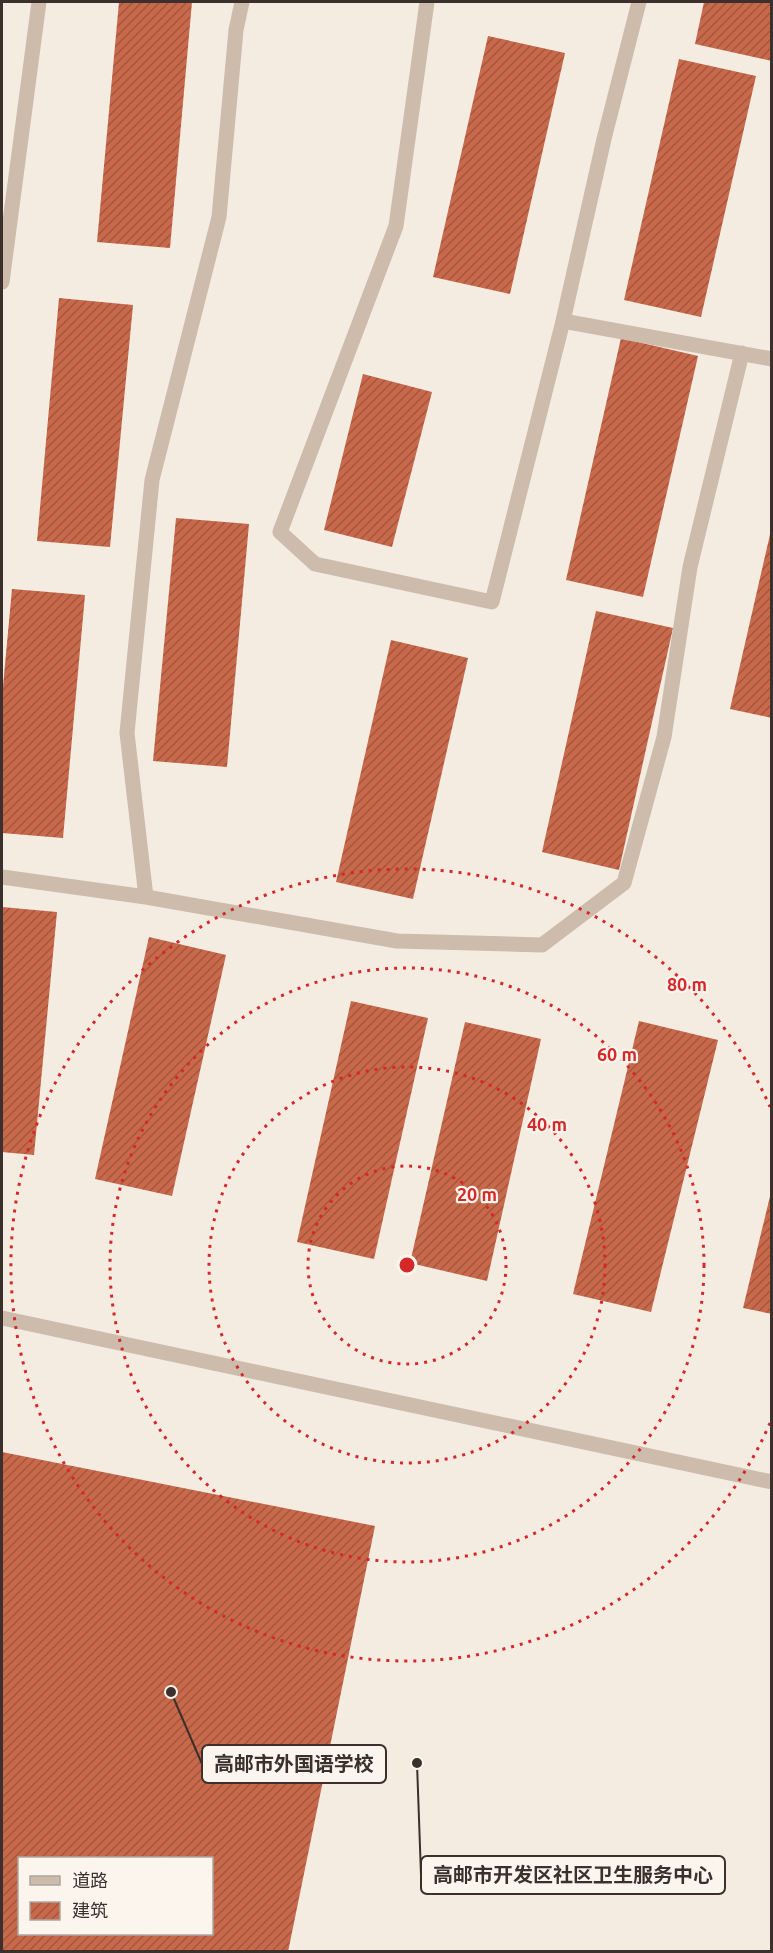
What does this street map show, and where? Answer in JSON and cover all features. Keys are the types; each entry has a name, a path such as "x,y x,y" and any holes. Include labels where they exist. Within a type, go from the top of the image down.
{"street":[{"path":"2,282 39,2"},
{"path":"146,897 128,733 152,480 219,218 236,30 242,2"},
{"path":"427,2 396,226 280,532 315,564 492,602 639,2"},
{"path":"562,321 771,359"},
{"path":"2,877 146,897 397,941 542,945 624,883 664,737 690,567 742,353"},
{"path":"2,1318 771,1482"}],"building":[{"path":"119,2 192,2 170,248 97,242"},
{"path":"704,2 772,2 772,61 695,44"},
{"path":"488,36 565,53 510,294 433,277"},
{"path":"679,59 756,76 701,317 624,300"},
{"path":"59,298 133,305 110,547 37,541"},
{"path":"621,338 698,356 643,597 566,580"},
{"path":"363,374 432,392 392,547 324,530"},
{"path":"176,518 249,524 227,767 153,761"},
{"path":"772,530 772,718 730,709"},
{"path":"12,589 85,595 63,838 2,833 2,697"},
{"path":"596,611 673,628 619,870 542,852"},
{"path":"391,640 468,658 413,899 336,882"},
{"path":"2,907 57,912 34,1155 2,1152"},
{"path":"149,937 226,955 172,1196 95,1179"},
{"path":"351,1001 428,1018 374,1259 297,1242"},
{"path":"639,1021 718,1040 651,1312 573,1294"},
{"path":"465,1022 541,1039 487,1281 410,1263"},
{"path":"772,1188 772,1314 743,1308"},
{"path":"2,1452 375,1526 288,1952 2,1952"}],"place":[{"name":"高邮市外国语学校","path":"171,1692"},
{"name":"高邮市开发区社区卫生服务中心","path":"417,1763"}]}
